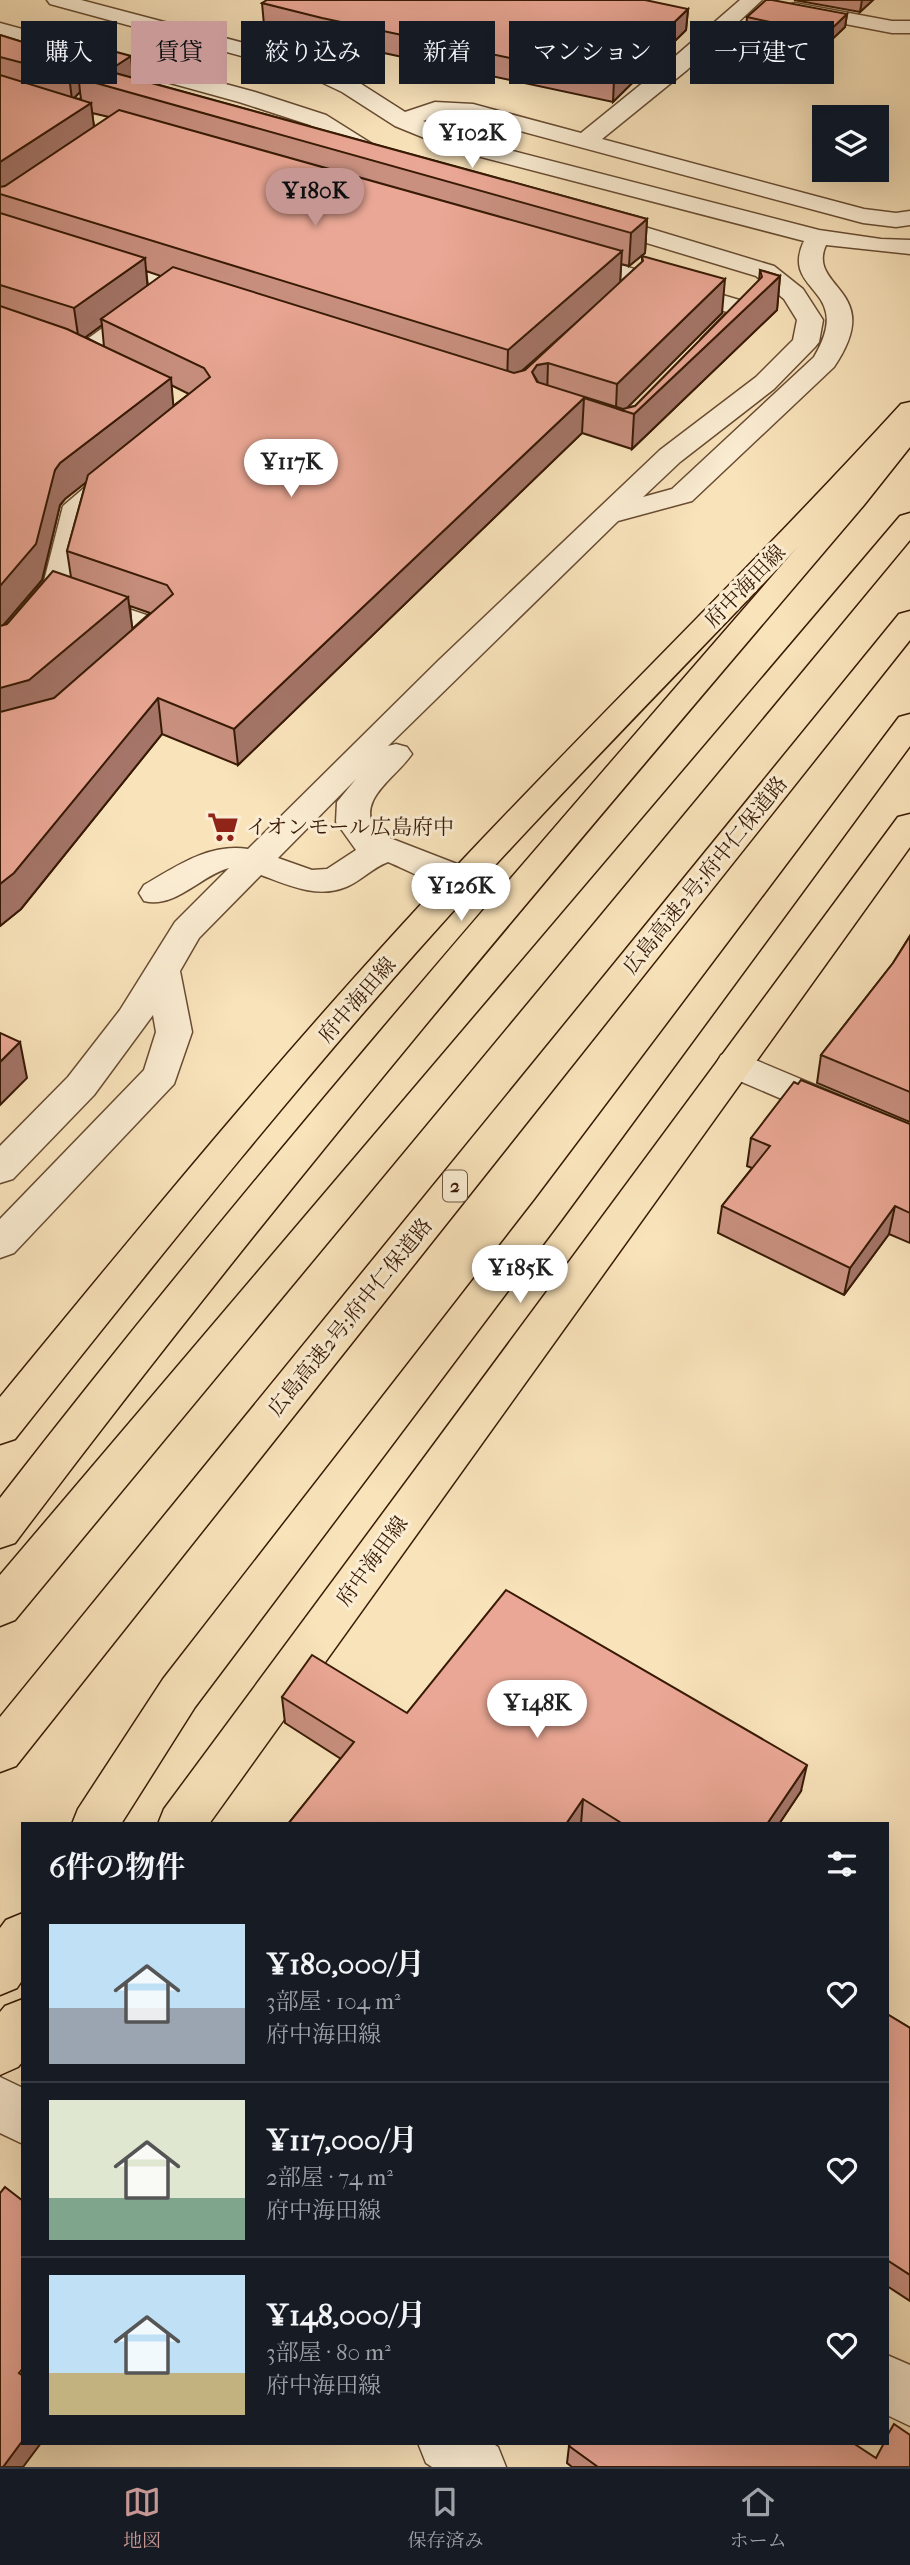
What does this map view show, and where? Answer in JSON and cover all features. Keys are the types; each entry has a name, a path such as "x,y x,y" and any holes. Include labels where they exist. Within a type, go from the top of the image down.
{"main road":[{"name":"府中海田線","path":"0,1427 213,1163 463,880 846,482 910,410"},
{"path":"0,1530 148,1335 247,1211 854,499 910,429"},
{"path":"0,1607 910,522"},
{"name":"広島高速2号;府中仁保道路","path":"0,1751 910,620"},
{"path":"96,1822 179,1693 549,1209 910,724"},
{"name":"府中海田線","path":"182,1822 910,824"},
{"path":"0,1971 21,1939"},
{"path":"0,2050 21,2024"}],"street":[{"path":"57,0 308,67 351,87 403,121 462,145 818,237 881,246 910,247"},
{"path":"585,141 679,65 752,0 892,27 910,27"},
{"path":"0,29 247,97 318,120 377,157 415,168"},
{"path":"403,121 435,109 473,111 863,216 896,220 910,218"},
{"path":"503,179 550,168"},
{"path":"0,1168 81,1086 133,1018 187,930 254,861 418,698 670,456 765,383 806,342 810,320 794,294 765,271 574,214"},
{"path":"0,234 230,305"},
{"path":"607,516 682,495 825,361 838,339 842,316 831,293 810,269 808,254 818,237"},
{"path":"544,250 744,309 696,357"},
{"path":"1,330 94,360 174,288"},
{"path":"0,652 58,583 76,506 142,454"},
{"path":"51,591 159,629 108,673"},
{"path":"418,698 405,743 353,802 352,822 365,841 463,880"},
{"path":"156,893 205,864 230,858 254,861 310,881 335,879 363,859 388,850"},
{"path":"0,1243 161,1075 174,1032 162,970"},
{"path":"734,1064 910,1140"},
{"path":"0,2102 21,2118"},
{"path":"889,2383 910,2398"},
{"path":"449,2445 478,2467"}],"building":[{"path":"267,0 645,0 688,9 675,21 509,21 509,58 495,55 495,21 399,21 399,34 385,31 385,21 336,21 262,3"},
{"path":"766,0 847,14 834,26 834,21 766,21 747,17"},
{"path":"0,35 21,42 21,62 0,57"},
{"path":"117,52 131,56 117,65"},
{"path":"117,73 131,77 131,84 155,84 647,219 631,233 99,84 117,84"},
{"path":"0,75 21,81 21,84 29,84 91,103 0,162"},
{"path":"119,110 622,251 508,350 0,194 0,187"},
{"path":"0,213 145,258 74,308 0,285"},
{"path":"642,256 725,279 617,384 548,363 537,365 532,372 537,382 623,409 635,406 762,277 760,270 780,276 634,414 584,398 234,729 158,698 14,873 0,884 0,712 54,698 173,594 167,585 67,551 88,475 210,377 204,368 101,319 173,267 514,373 525,370 643,261"},
{"path":"0,306 67,329 171,378 60,463 55,470 36,544 0,586"},
{"path":"53,571 128,597 29,680 0,688 0,626 7,624"},
{"path":"910,936 910,1092 821,1055 893,963"},
{"path":"0,1033 20,1042 0,1062"},
{"path":"801,1080 910,1124 910,1213 895,1206 850,1268 722,1206 770,1146 751,1138 794,1082 798,1084"},
{"path":"506,1590 807,1765 768,1822 620,1822 583,1799 567,1822 290,1822 354,1742 282,1697 312,1655 407,1713"},
{"path":"889,2015 910,2028 910,2275 889,2261"},
{"path":"5,2187 21,2199 21,2443 3,2467 0,2467 0,2193"},
{"path":"894,2424 910,2435 910,2467 598,2467 569,2446 856,2445 876,2458 883,2445 889,2445 889,2433"}],"place":[{"name":"イオンモール広島府中","path":"223,827"}]}
